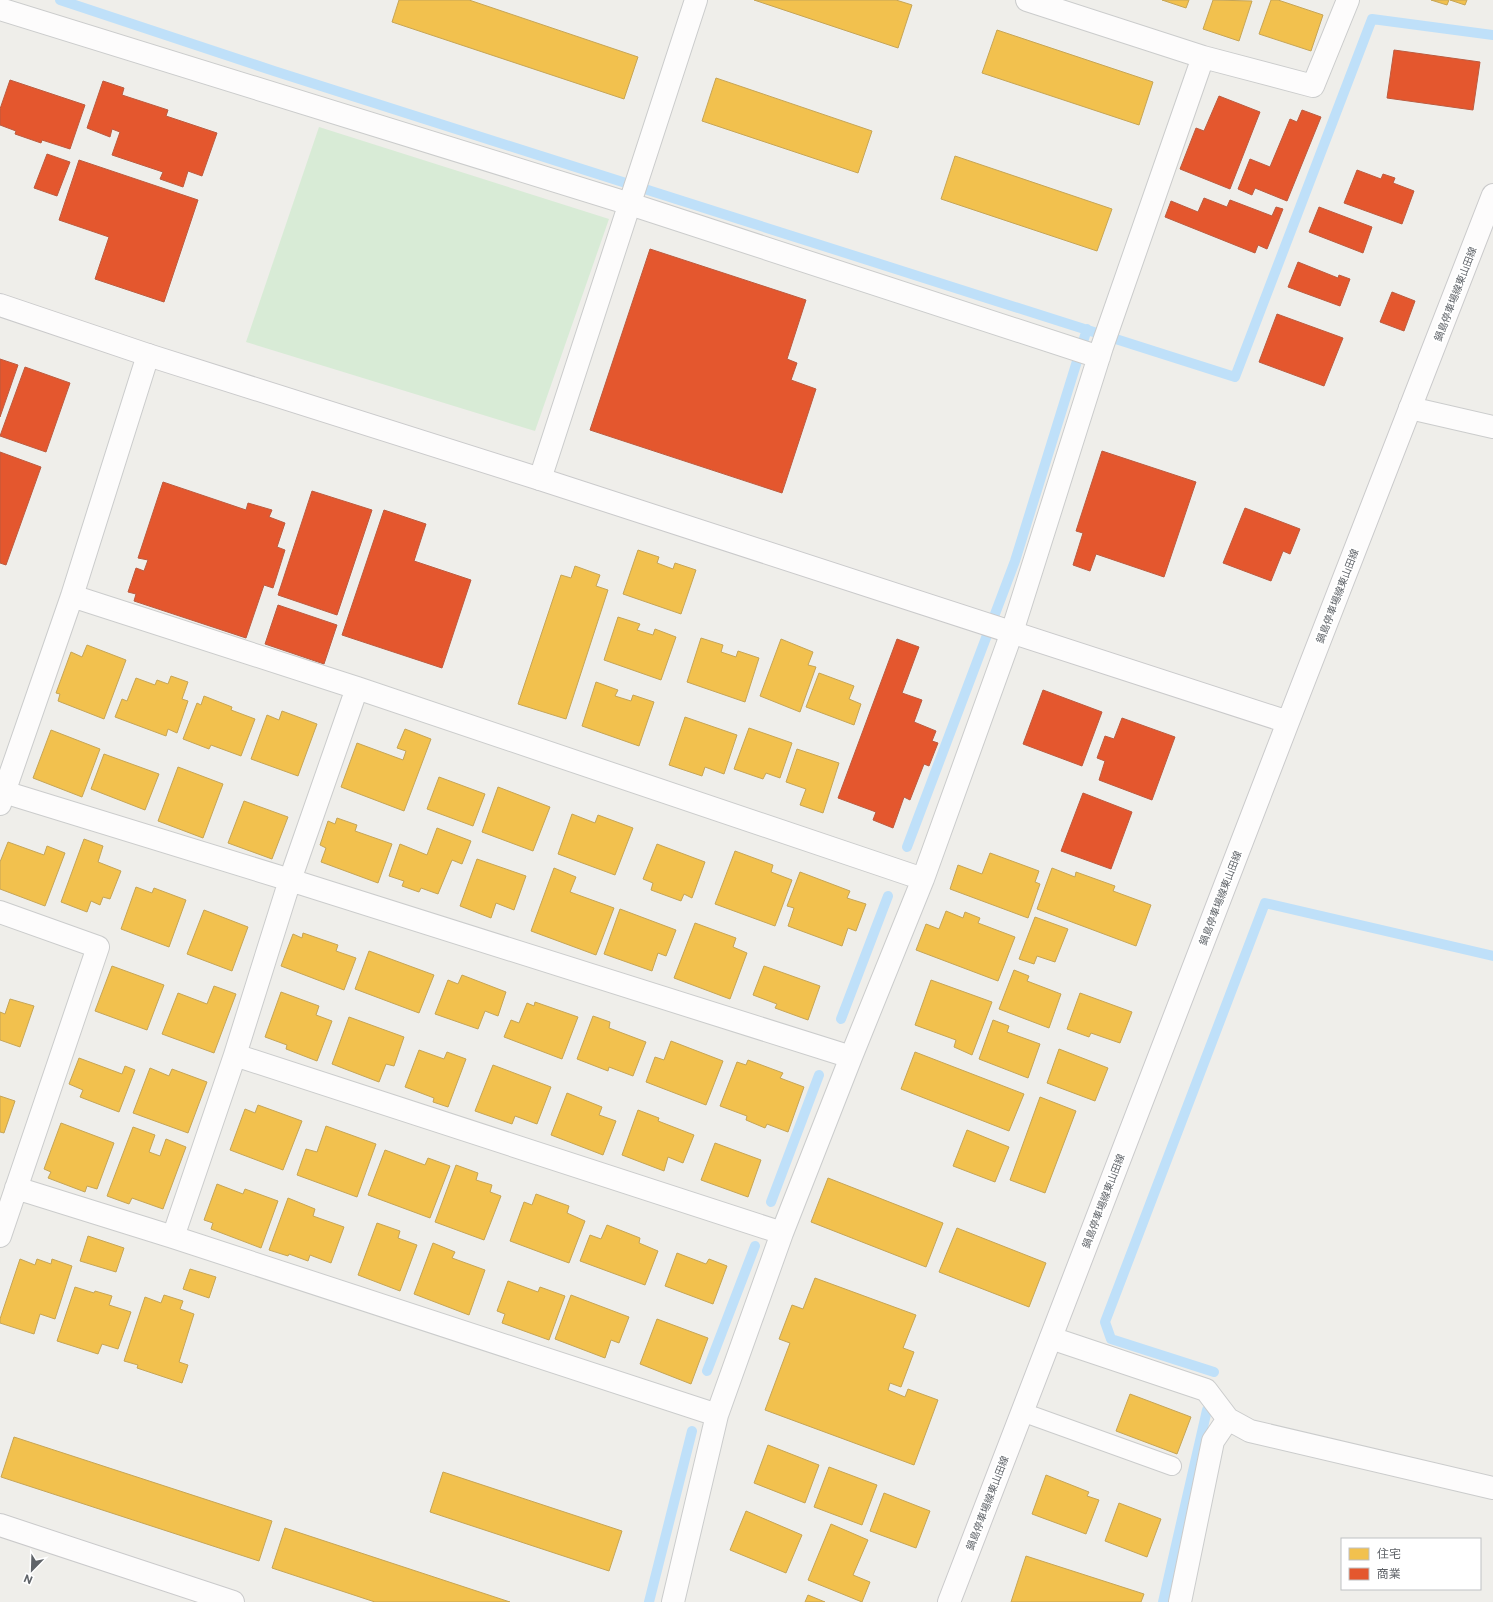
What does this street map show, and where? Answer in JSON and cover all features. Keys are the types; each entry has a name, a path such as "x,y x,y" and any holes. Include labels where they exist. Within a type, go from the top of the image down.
{"street":[{"path":"540,480 696,0"},
{"path":"1027,0 1203,57 1312,86 1348,0"},
{"path":"0,9 632,199 1101,352"},
{"path":"673,1602 717,1415 782,1233 923,879 1012,632 1101,352 1203,57"},
{"name":"鍋島停車場線東山田線","path":"949,1602 1493,195"},
{"path":"0,305 148,356 540,480 1288,722"},
{"path":"148,356 72,596 2,798 290,880 851,1057"},
{"path":"1410,408 1493,427"},
{"path":"72,596 357,688 923,879"},
{"path":"173,1237 235,1055 290,880 357,688"},
{"path":"0,912 98,947 0,1236"},
{"path":"235,1055 782,1233"},
{"path":"16,1188 173,1237 717,1415"},
{"path":"1051,1338 1206,1390 1228,1419 1250,1431 1493,1488"},
{"path":"1180,1602 1213,1441 1228,1419"},
{"path":"0,1525 233,1602"}],"lane":[{"path":"1022,1412 1172,1466"}],"green space":[{"path":"319,127 609,219 535,431 246,342"}],"building: 住宅":[{"path":"399,0 469,0 638,57 624,99 392,22"},
{"path":"754,0 896,0 912,5 898,48"},
{"path":"1162,0 1189,0 1186,8"},
{"path":"1213,0 1252,1 1239,41 1203,29"},
{"path":"1271,0 1278,0 1323,15 1311,51 1259,34"},
{"path":"1431,0 1449,0 1447,5"},
{"path":"1450,0 1467,0 1465,5"},
{"path":"997,30 1153,82 1139,125 982,73"},
{"path":"716,78 872,131 858,173 702,121"},
{"path":"955,156 1112,209 1097,251 941,199"},
{"path":"638,550 659,557 657,563 673,569 675,563 696,570 681,614 623,594"},
{"path":"575,566 600,575 596,586 608,590 566,719 518,704 561,575 571,578"},
{"path":"618,617 640,624 637,630 653,635 655,629 676,637 661,680 604,660"},
{"path":"701,638 723,645 721,652 736,657 738,651 759,658 745,702 687,682"},
{"path":"781,639 813,652 808,665 816,667 800,712 760,696"},
{"path":"87,645 126,660 104,719 58,701 60,694 56,693 71,652 82,657"},
{"path":"819,673 854,686 849,699 861,704 854,725 806,707"},
{"path":"171,676 188,682 182,699 188,701 177,733 168,729 166,736 115,717 122,699 127,701 136,678 155,685 157,680 168,684"},
{"path":"596,682 618,690 615,696 631,701 633,695 654,702 639,746 582,726"},
{"path":"204,696 232,707 231,710 255,719 241,756 211,745 209,749 183,739 197,703 201,705"},
{"path":"282,711 317,724 298,776 251,759 267,715 279,720"},
{"path":"685,717 737,735 724,774 705,767 702,776 669,765"},
{"path":"749,728 792,743 780,778 766,773 763,779 734,769"},
{"path":"405,729 431,739 404,811 341,787 357,743 403,760 406,751 397,748"},
{"path":"51,730 100,749 82,797 33,778"},
{"path":"797,749 839,763 823,813 800,805 806,789 786,782"},
{"path":"104,754 159,774 145,810 91,789"},
{"path":"178,767 223,784 203,838 158,821"},
{"path":"439,777 485,794 473,826 427,809"},
{"path":"498,787 550,807 533,851 482,832"},
{"path":"244,801 288,817 272,859 228,843"},
{"path":"572,814 595,823 598,815 633,828 615,875 558,854"},
{"path":"337,818 357,825 355,831 392,844 378,883 321,862 326,848 320,845 328,821 335,824"},
{"path":"437,828 471,841 462,864 452,860 438,894 421,888 419,892 402,886 404,881 389,876 400,844 427,855"},
{"path":"84,839 103,846 98,862 121,871 110,899 103,897 100,905 91,901 87,912 61,902"},
{"path":"8,842 44,855 47,846 65,853 45,906 0,889 0,862"},
{"path":"657,844 705,862 692,898 684,894 681,901 651,890 653,883 643,879"},
{"path":"735,851 773,865 771,872 792,880 775,926 715,904"},
{"path":"990,853 1039,871 1035,882 1040,884 1028,918 950,889 958,865 982,874"},
{"path":"477,859 526,876 514,910 496,903 491,918 460,906"},
{"path":"554,868 576,877 570,892 614,908 596,955 531,931"},
{"path":"1052,868 1075,877 1076,872 1115,886 1113,891 1151,905 1136,946 1037,909"},
{"path":"800,872 850,891 847,898 866,904 856,931 848,928 842,946 788,926 794,908 787,906"},
{"path":"136,887 152,893 154,888 186,900 169,947 121,929"},
{"path":"620,909 676,930 666,956 658,953 652,971 604,954"},
{"path":"204,910 248,927 232,971 187,954"},
{"path":"946,911 963,918 965,912 980,918 978,923 1015,937 998,981 916,950 926,924 939,929"},
{"path":"1035,917 1068,929 1055,962 1037,956 1034,964 1019,959"},
{"path":"695,923 736,938 733,947 747,953 730,999 674,978"},
{"path":"303,933 338,945 336,951 356,958 344,990 281,966 293,934 302,938"},
{"path":"369,951 434,975 419,1013 355,989"},
{"path":"112,966 164,985 147,1030 95,1011"},
{"path":"764,966 820,986 808,1020 775,1008 777,1004 753,995"},
{"path":"1014,970 1029,976 1027,981 1061,994 1049,1028 999,1009"},
{"path":"462,975 506,992 498,1016 485,1011 478,1029 435,1014 448,980 458,984"},
{"path":"931,980 992,1002 972,1055 954,1047 956,1040 915,1025"},
{"path":"214,986 236,994 214,1053 162,1034 178,993 207,1004"},
{"path":"281,992 319,1006 316,1015 332,1021 317,1061 286,1049 287,1045 265,1037"},
{"path":"1080,993 1132,1012 1120,1043 1091,1033 1089,1037 1067,1029"},
{"path":"10,999 34,1006 20,1047 0,1040 0,1012 5,1014"},
{"path":"535,1002 578,1017 562,1059 504,1037 511,1020 519,1023 527,1003 534,1006"},
{"path":"593,1016 610,1022 609,1028 646,1042 633,1076 609,1067 608,1071 577,1059"},
{"path":"349,1017 404,1037 394,1066 386,1064 379,1082 332,1064"},
{"path":"993,1020 1009,1026 1007,1032 1040,1044 1028,1078 979,1059"},
{"path":"671,1041 723,1061 706,1105 646,1082 655,1057 664,1060"},
{"path":"1059,1049 1108,1068 1095,1101 1047,1083"},
{"path":"419,1050 444,1059 447,1052 466,1059 448,1107 433,1102 434,1098 405,1087"},
{"path":"915,1052 1024,1094 1009,1131 901,1089"},
{"path":"79,1058 122,1074 125,1066 135,1070 119,1112 80,1097 83,1090 69,1084"},
{"path":"748,1060 783,1073 780,1078 804,1087 788,1132 767,1124 765,1128 746,1120 747,1116 720,1106 737,1062 746,1065"},
{"path":"493,1065 551,1087 537,1124 515,1116 512,1124 475,1111"},
{"path":"150,1068 169,1076 172,1069 207,1082 188,1133 133,1113"},
{"path":"567,1093 602,1107 599,1115 616,1121 603,1155 551,1135"},
{"path":"0,1096 15,1101 4,1133 0,1132"},
{"path":"1040,1097 1076,1111 1045,1193 1010,1180"},
{"path":"258,1105 302,1121 283,1170 230,1150 245,1109 255,1113"},
{"path":"638,1110 659,1118 658,1121 694,1135 683,1163 668,1157 664,1171 622,1155"},
{"path":"61,1123 114,1143 97,1189 87,1186 85,1192 48,1178 51,1172 44,1169"},
{"path":"326,1126 376,1144 357,1197 297,1175 306,1149 317,1152"},
{"path":"133,1127 155,1135 149,1152 160,1156 166,1139 186,1147 163,1209 132,1198 129,1204 107,1196"},
{"path":"967,1130 1009,1147 995,1182 953,1166"},
{"path":"715,1143 761,1160 748,1197 701,1180"},
{"path":"385,1150 425,1165 428,1158 450,1166 430,1218 368,1195"},
{"path":"456,1165 478,1173 476,1180 492,1185 490,1192 501,1196 484,1240 435,1222"},
{"path":"828,1178 943,1223 926,1267 811,1222"},
{"path":"217,1184 243,1194 245,1189 278,1201 261,1248 211,1229 213,1223 204,1220"},
{"path":"536,1194 569,1206 567,1213 585,1221 569,1263 510,1241 524,1202 532,1205"},
{"path":"288,1198 315,1209 313,1216 344,1227 331,1263 310,1255 308,1261 289,1254 288,1256 269,1250"},
{"path":"377,1223 400,1231 398,1238 417,1245 400,1291 358,1275"},
{"path":"607,1225 640,1238 639,1243 658,1251 645,1285 580,1261 590,1235 601,1239"},
{"path":"957,1228 1046,1263 1029,1307 939,1272"},
{"path":"88,1236 124,1248 116,1272 80,1261"},
{"path":"433,1243 455,1252 452,1258 485,1270 469,1315 414,1294"},
{"path":"677,1253 706,1264 709,1259 727,1266 713,1304 665,1286"},
{"path":"20,1259 35,1265 37,1259 51,1264 52,1259 72,1266 55,1319 40,1314 34,1334 0,1323"},
{"path":"190,1269 216,1277 209,1298 183,1289"},
{"path":"815,1278 916,1315 903,1348 914,1352 901,1387 890,1383 888,1390 905,1397 908,1389 938,1400 914,1465 765,1410 790,1343 779,1339 792,1305 803,1309"},
{"path":"508,1281 538,1292 540,1287 565,1296 549,1340 502,1323 505,1314 497,1311"},
{"path":"75,1287 94,1293 95,1291 112,1296 109,1305 131,1312 118,1349 102,1344 98,1354 57,1341"},
{"path":"164,1295 183,1301 180,1309 194,1314 179,1362 188,1365 182,1383 137,1368 138,1365 124,1361 145,1297 161,1303"},
{"path":"571,1295 629,1317 619,1343 611,1340 605,1358 555,1339"},
{"path":"657,1319 708,1338 691,1384 640,1364"},
{"path":"1130,1394 1191,1417 1177,1454 1116,1431"},
{"path":"14,1437 272,1521 259,1561 1,1477"},
{"path":"768,1445 819,1465 805,1503 754,1483"},
{"path":"829,1467 877,1485 862,1525 814,1507"},
{"path":"443,1472 622,1531 609,1571 430,1512"},
{"path":"1046,1475 1089,1492 1087,1496 1099,1500 1086,1534 1032,1514"},
{"path":"884,1493 930,1511 916,1548 870,1531"},
{"path":"1119,1503 1161,1519 1147,1557 1105,1541"},
{"path":"746,1511 802,1535 786,1573 730,1550"},
{"path":"831,1524 868,1540 853,1575 870,1582 862,1602 808,1580"},
{"path":"285,1528 510,1602 375,1602 272,1568"},
{"path":"1026,1556 1144,1594 1141,1602 1011,1602"},
{"path":"808,1595 825,1602 805,1602"}],"building: 商業":[{"path":"1394,50 1480,62 1473,110 1387,98"},
{"path":"10,80 85,105 70,149 42,140 41,143 15,134 16,131 0,125 0,109"},
{"path":"103,81 124,88 122,95 168,110 166,116 217,133 202,176 188,171 183,187 160,179 163,172 112,155 120,132 112,129 110,137 87,128"},
{"path":"1219,96 1260,112 1230,189 1180,169 1196,128 1204,131"},
{"path":"1302,110 1321,117 1287,201 1255,188 1252,195 1238,189 1250,159 1270,167 1290,119 1297,122"},
{"path":"47,154 70,162 57,196 34,188"},
{"path":"79,160 198,200 164,302 95,279 109,237 59,220"},
{"path":"1357,170 1381,179 1383,174 1395,178 1393,183 1414,191 1402,224 1344,203"},
{"path":"1204,198 1227,207 1230,200 1272,216 1276,207 1283,209 1267,249 1258,245 1255,253 1165,217 1171,201 1198,212"},
{"path":"1319,207 1372,227 1363,253 1309,232"},
{"path":"650,249 806,300 787,359 797,363 791,380 816,389 782,493 590,430"},
{"path":"1298,262 1338,278 1339,275 1350,279 1340,306 1288,287"},
{"path":"1392,292 1415,301 1404,331 1380,322"},
{"path":"1277,314 1343,338 1324,386 1259,362"},
{"path":"0,359 18,365 0,417"},
{"path":"25,367 70,383 46,452 0,436"},
{"path":"1102,451 1196,482 1164,577 1096,554 1090,571 1073,565 1083,533 1076,531"},
{"path":"0,452 41,467 6,565 0,563"},
{"path":"163,482 246,510 248,503 272,510 269,517 285,523 277,547 285,550 273,588 264,585 246,638 134,601 136,594 128,592 136,568 144,571 148,560 138,558"},
{"path":"312,491 372,510 337,615 278,595"},
{"path":"1245,508 1300,529 1290,554 1283,551 1271,581 1223,563"},
{"path":"384,510 426,524 414,561 471,580 442,668 342,635"},
{"path":"278,605 337,625 324,664 265,644"},
{"path":"897,639 919,647 902,693 922,700 914,722 936,731 932,741 938,743 929,766 924,764 910,800 904,797 893,828 873,820 876,812 838,798"},
{"path":"1043,690 1102,712 1082,766 1023,744"},
{"path":"1122,718 1175,737 1152,800 1099,780 1105,761 1097,758 1105,736 1114,739"},
{"path":"1083,793 1132,812 1111,869 1061,851"}],"waterway":[{"path":"60,0 274,71 1235,377 1372,19 1493,35"},
{"path":"907,847 1015,561 1087,329"},
{"path":"841,1019 888,896"},
{"path":"1214,1372 1111,1339 1105,1322 1265,903 1493,956"},
{"path":"771,1202 819,1075"},
{"path":"707,1371 755,1246"},
{"path":"1163,1602 1207,1410"},
{"path":"649,1602 692,1431"}]}
